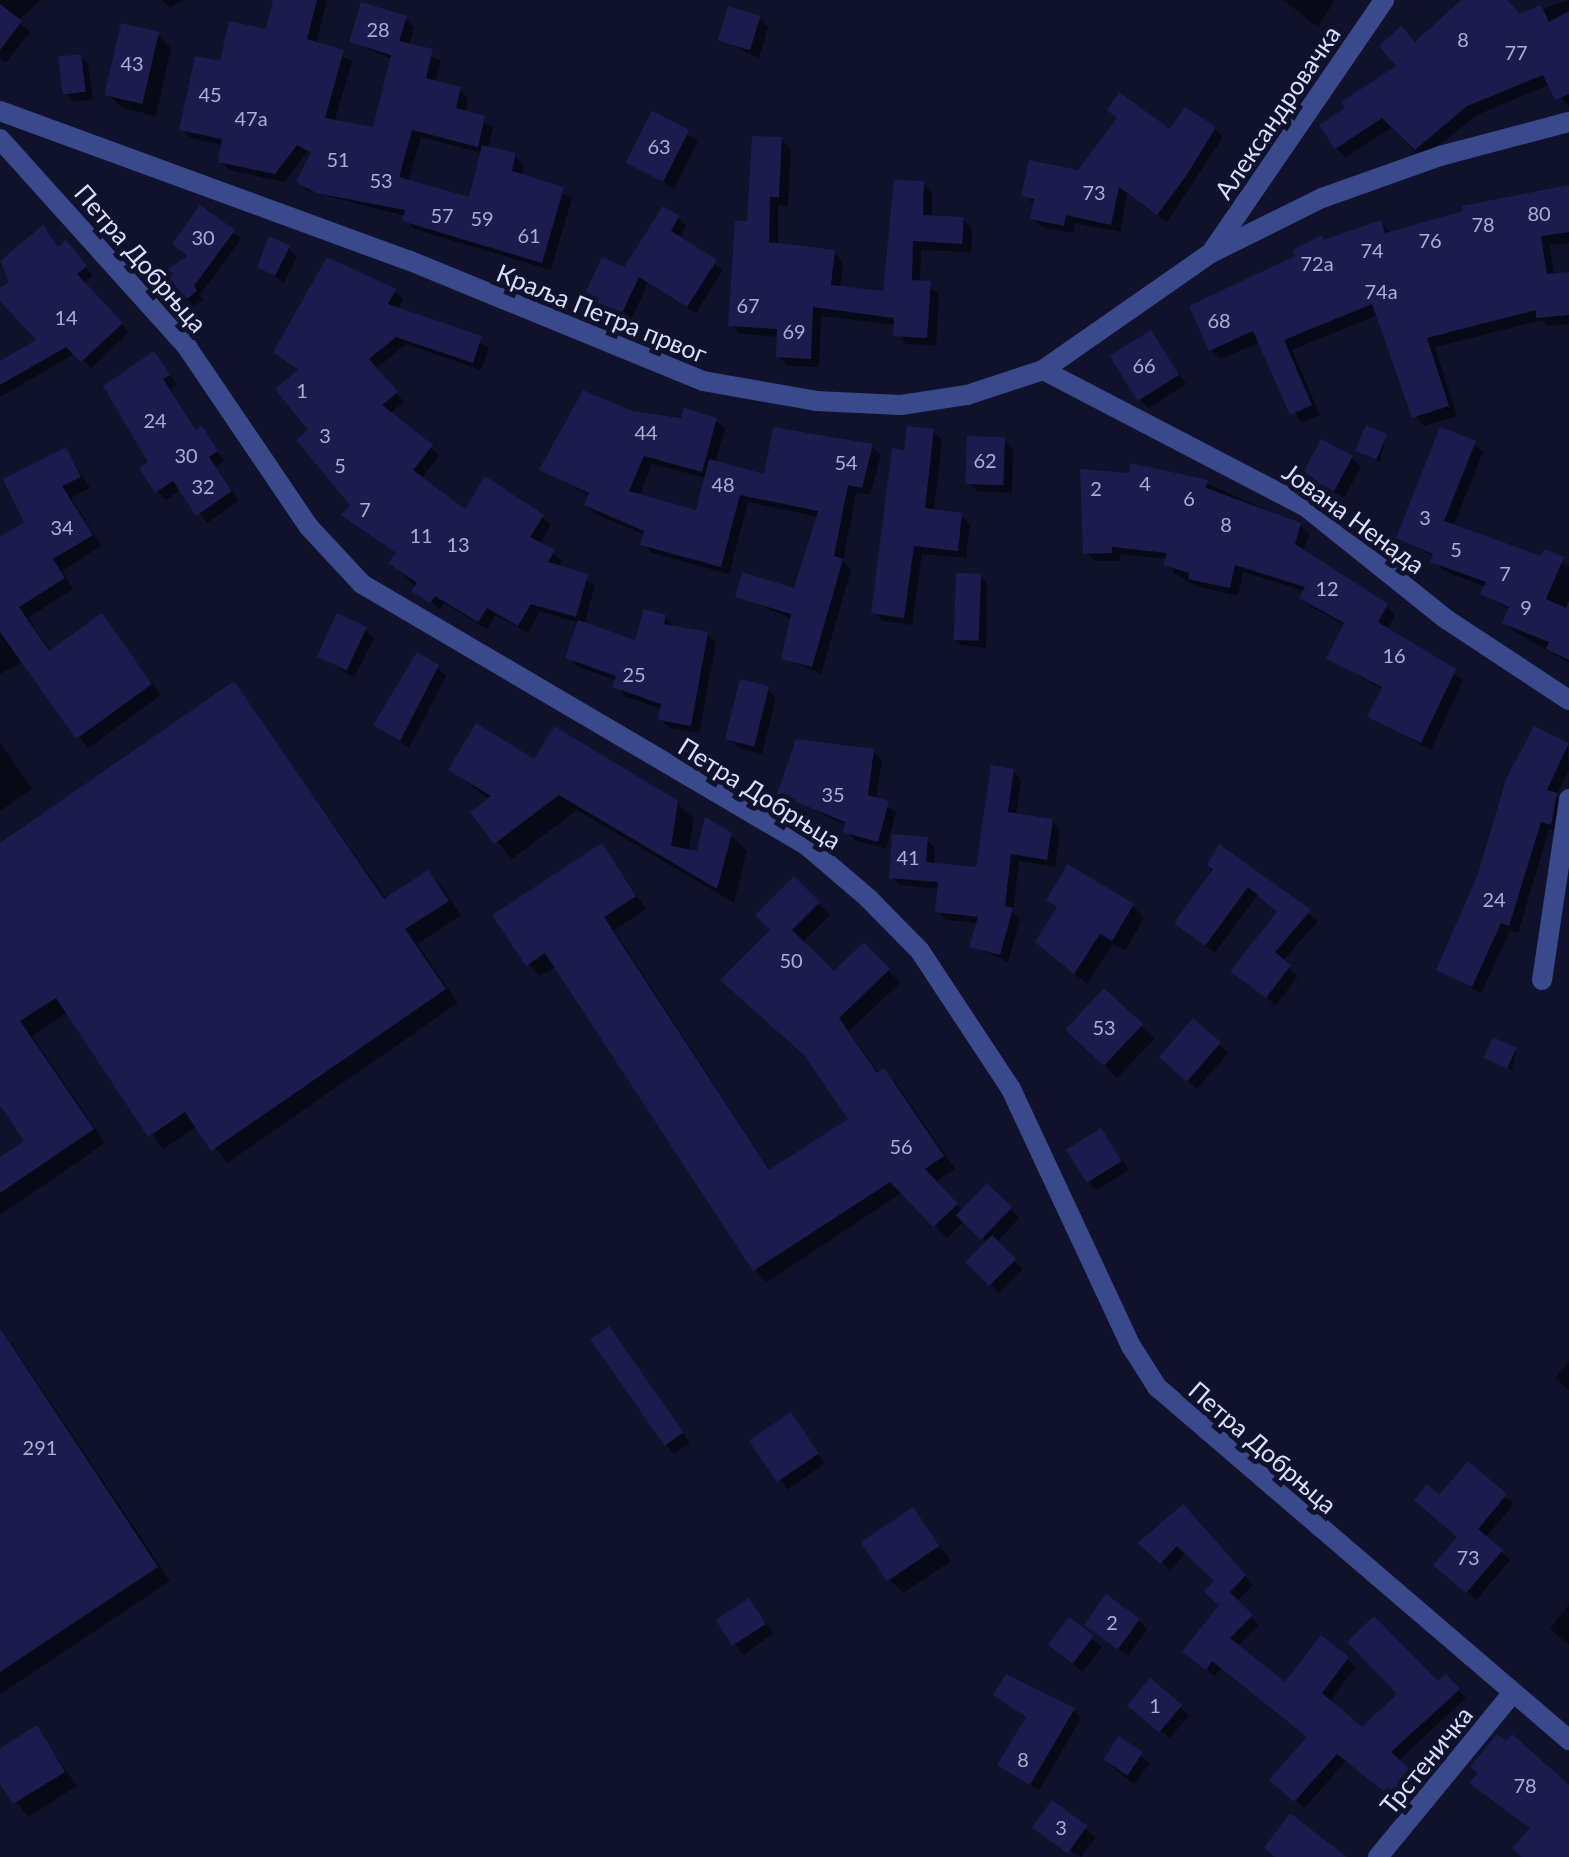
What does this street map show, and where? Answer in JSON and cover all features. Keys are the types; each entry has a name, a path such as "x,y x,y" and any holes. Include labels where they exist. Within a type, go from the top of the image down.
{"street":[{"name":"Александровачка","path":"1211,254 1384,0"},
{"name":"Краља Петра првог","path":"0,111 408,260 703,381 816,401 901,405 967,395 1044,370 1211,254 1322,198 1440,156 1569,122"},
{"name":"Петра Добрњца","path":"0,139 187,348 309,527 362,584 806,845 907,937 1011,1090 1157,1388 1569,1740"},
{"name":"Јована Ненада","path":"1044,370 1306,507 1446,619 1569,700"},
{"path":"1542,980 1569,800"},
{"name":"Трстеничка","path":"1378,1857 1512,1694"}],"building":[{"path":"273,0 317,0 307,39 344,50 325,118 373,127 391,55 349,42 361,2 407,16 399,41 433,49 426,78 461,87 456,108 485,116 478,147 412,130 399,177 469,197 482,145 516,153 512,171 564,187 542,263 402,221 405,210 316,193 296,182 311,153 297,145 275,174 218,162 222,139 179,130 195,56 220,61 229,21 266,29"},
{"path":"1461,0 1507,0 1520,14 1541,5 1549,22 1569,11 1569,94 1555,100 1543,75 1467,106 1415,150 1382,118 1335,149 1319,125 1345,108 1341,102 1396,66 1379,46 1401,26 1415,42"},
{"path":"0,4 22,21 0,50"},
{"path":"728,6 761,16 750,50 717,40"},
{"path":"121,23 159,32 142,104 104,95"},
{"path":"81,54 86,92 63,95 58,57"},
{"path":"1119,92 1170,129 1185,107 1216,127 1157,215 1119,187 1111,225 1066,215 1064,226 1030,219 1034,199 1021,196 1029,160 1078,170 1117,118 1107,110"},
{"path":"652,111 689,130 663,182 626,163"},
{"path":"752,136 782,137 779,197 770,197 769,242 835,250 831,285 883,291 894,180 924,181 923,215 964,217 962,244 913,241 912,280 931,281 927,338 893,336 894,318 813,307 811,359 776,357 777,329 728,326 735,221 747,221"},
{"path":"1569,185 1569,232 1541,236 1547,274 1569,272 1569,315 1536,318 1536,310 1427,338 1449,406 1412,418 1372,304 1284,340 1312,405 1290,415 1253,331 1209,351 1189,306 1295,256 1292,250 1322,235 1324,240 1381,220 1385,233 1463,211 1462,206"},
{"path":"200,205 235,230 194,286 197,291 181,303 161,274 187,256 172,244"},
{"path":"663,206 679,216 671,231 717,260 687,307 639,277 621,315 583,298 602,257 624,267"},
{"path":"43,225 58,247 66,240 87,266 77,274 123,323 81,362 66,347 0,385 0,361 36,340 0,301 0,288 9,282 0,261"},
{"path":"269,236 290,246 275,276 257,267"},
{"path":"327,257 396,289 388,304 482,336 473,363 396,337 369,359 398,392 382,405 433,445 413,470 465,509 485,476 544,515 530,537 555,550 548,562 588,574 576,617 531,604 518,626 487,608 478,622 435,596 430,603 411,591 417,583 388,563 396,553 341,515 350,505 296,440 308,430 275,389 298,370 273,352"},
{"path":"1151,330 1179,375 1138,401 1109,356"},
{"path":"154,351 170,375 163,379 196,430 202,426 218,451 209,457 232,491 196,516 173,481 155,493 139,468 148,462 103,386"},
{"path":"583,390 632,411 681,418 684,408 717,418 702,472 644,456 629,491 696,510 709,459 764,474 773,427 873,444 862,488 848,485 834,556 843,559 812,667 781,659 791,614 735,597 742,572 794,588 818,511 740,495 721,567 640,545 644,531 584,505 589,493 539,470"},
{"path":"1366,425 1387,434 1376,460 1355,451"},
{"path":"907,426 934,429 925,508 962,513 958,551 914,546 904,618 871,613 892,448 904,451"},
{"path":"1440,427 1476,441 1444,521 1541,556 1544,549 1564,557 1546,599 1566,608 1569,601 1569,660 1546,649 1549,642 1502,623 1509,607 1480,594 1486,582 1430,562 1433,554 1396,538"},
{"path":"967,436 1005,437 1003,485 965,484"},
{"path":"1321,439 1353,456 1334,491 1302,474"},
{"path":"66,447 81,477 62,486 93,535 53,559 65,578 19,607 49,651 102,613 152,684 76,739 0,632 0,537 24,522 3,479"},
{"path":"1130,463 1208,480 1206,488 1301,523 1295,544 1388,604 1378,622 1456,669 1421,743 1367,717 1382,687 1326,659 1344,623 1299,598 1305,587 1235,565 1230,588 1188,579 1189,573 1163,565 1167,553 1112,547 1112,553 1083,554 1080,469 1129,473"},
{"path":"956,573 981,574 979,641 954,640"},
{"path":"644,609 666,615 664,624 708,632 691,726 658,720 661,704 612,687 616,676 565,658 578,620 635,640"},
{"path":"337,613 367,627 347,670 317,657"},
{"path":"417,652 439,665 400,741 373,725"},
{"path":"740,679 769,686 754,746 725,739"},
{"path":"234,681 384,899 428,870 449,901 405,929 446,989 211,1151 185,1112 148,1137 56,998 20,1021 94,1129 0,1193 0,1157 24,1141 0,1105 0,843"},
{"path":"476,723 534,759 554,726 678,801 671,846 697,851 705,817 732,833 717,889 559,795 494,844 470,812 491,796 448,770"},
{"path":"1534,726 1569,743 1547,790 1557,793 1551,825 1541,822 1509,926 1501,923 1472,987 1436,970 1478,874 1506,779"},
{"path":"796,739 874,749 868,795 889,801 878,842 843,832 845,822 777,794"},
{"path":"991,765 1014,769 1008,812 1053,819 1047,860 1011,854 1005,906 1013,908 1000,955 969,947 978,917 935,912 938,882 889,878 892,834 928,837 926,862 976,867"},
{"path":"602,843 636,896 604,917 769,1170 848,1119 804,1055 720,980 770,930 755,915 794,876 820,902 792,930 834,971 864,942 890,969 839,1018 877,1073 884,1068 944,1156 925,1169 958,1204 933,1227 890,1182 753,1271 545,953 526,966 492,915"},
{"path":"1219,844 1311,910 1275,952 1291,965 1266,998 1230,971 1277,912 1248,887 1205,946 1174,923 1213,869 1207,865"},
{"path":"1068,864 1134,904 1112,941 1100,934 1074,974 1035,942 1057,907 1046,900"},
{"path":"1104,988 1143,1024 1104,1066 1065,1030"},
{"path":"1193,1018 1221,1042 1187,1082 1159,1057"},
{"path":"1493,1037 1517,1048 1507,1069 1483,1058"},
{"path":"1101,1128 1122,1161 1087,1183 1066,1150"},
{"path":"987,1183 1012,1207 981,1240 956,1215"},
{"path":"992,1235 1016,1259 989,1286 965,1262"},
{"path":"609,1326 684,1432 665,1446 590,1339"},
{"path":"0,1328 158,1567 0,1672"},
{"path":"791,1412 819,1453 777,1482 749,1441"},
{"path":"1468,1461 1507,1494 1478,1529 1503,1550 1466,1593 1433,1565 1457,1537 1414,1500 1427,1484 1439,1495"},
{"path":"1183,1504 1246,1575 1230,1592 1253,1615 1230,1638 1285,1682 1321,1635 1349,1657 1322,1693 1362,1727 1397,1694 1347,1642 1374,1616 1438,1681 1446,1674 1460,1689 1391,1752 1423,1781 1402,1806 1337,1754 1294,1802 1269,1780 1307,1737 1212,1661 1206,1670 1182,1652 1222,1601 1218,1605 1204,1591 1214,1581 1177,1546 1160,1564 1138,1543"},
{"path":"913,1507 939,1546 887,1581 861,1542"},
{"path":"1106,1594 1140,1619 1118,1649 1084,1625"},
{"path":"749,1598 766,1624 732,1646 715,1620"},
{"path":"1069,1617 1094,1636 1073,1664 1048,1645"},
{"path":"1006,1674 1075,1708 1030,1785 997,1765 1026,1717 993,1695"},
{"path":"1150,1678 1182,1705 1159,1733 1127,1706"},
{"path":"37,1725 65,1772 13,1804 0,1784 0,1748"},
{"path":"1497,1734 1506,1741 1512,1734 1569,1785 1569,1857 1522,1857 1512,1848 1530,1828 1469,1783 1478,1773 1470,1767"},
{"path":"1119,1736 1143,1752 1127,1775 1103,1759"},
{"path":"1052,1800 1088,1826 1068,1853 1032,1828"},
{"path":"1290,1813 1347,1857 1275,1857 1264,1848"}]}
